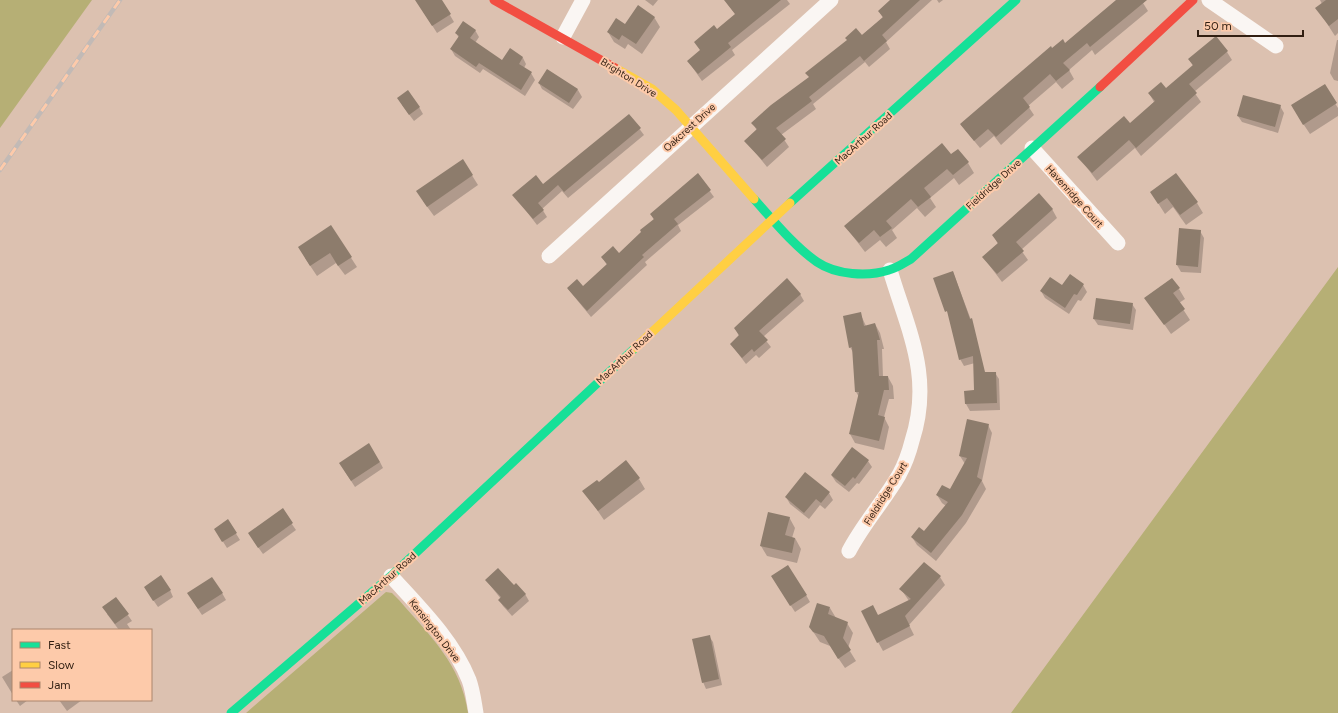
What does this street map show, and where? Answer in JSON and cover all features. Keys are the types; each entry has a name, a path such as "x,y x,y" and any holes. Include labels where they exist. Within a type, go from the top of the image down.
{"street":[{"name":"Brighton Drive","path":"494,0 563,37 652,89 676,110 774,218"},
{"path":"563,37 582,0"},
{"name":"Oakcrest Drive","path":"549,256 690,126 831,0"},
{"name":"MacArthur Road","path":"230,713 391,576 774,218 1016,0"},
{"name":"Fieldridge Drive","path":"774,218 809,256 827,267 857,275 874,274 890,270 911,259 1167,26 1193,0"},
{"path":"1209,0 1276,46"},
{"name":"Havenridge Court","path":"1032,148 1118,243"},
{"name":"Fieldridge Court","path":"849,551 899,475 907,457 917,426 920,409 919,368 914,344 890,270"},
{"name":"Kensington Drive","path":"391,576 432,623 455,654 469,680 473,693 476,713"}],"shaded area":[{"path":"0,0 92,0 0,128"},
{"path":"1338,267 1338,713 1011,713"},
{"path":"386,592 392,593 399,600 433,639 451,665 459,680 468,713 246,713"}],"building":[{"path":"415,0 442,0 451,14 432,26"},
{"path":"724,0 781,0 728,43 731,47 698,74 687,61 700,50 694,42 714,25 717,29 735,14"},
{"path":"890,0 920,0 882,35 887,41 864,61 860,56 809,97 812,101 776,128 786,139 762,160 744,141 757,129 751,123 771,105 809,77 805,73 847,40 845,38 856,28 862,35 883,17 878,11"},
{"path":"1116,0 1147,0 1090,47 1087,43 1063,63 1070,70 1056,81 1050,74 1023,98 1030,107 996,137 988,129 974,141 960,124 1051,46 1052,48 1063,39 1065,43"},
{"path":"1326,0 1338,0 1338,19 1329,26 1315,8"},
{"path":"638,5 655,17 636,44 622,35 619,40 607,32 616,18 625,24"},
{"path":"463,21 476,30 470,38 502,60 510,48 523,57 519,64 532,72 521,90 479,63 476,67 450,49 459,36 455,33"},
{"path":"1216,36 1228,51 1189,84 1197,93 1136,148 1129,140 1092,173 1077,157 1124,116 1130,123 1155,101 1148,93 1161,82 1166,88 1193,65 1188,59"},
{"path":"547,69 578,89 569,103 538,83"},
{"path":"1325,84 1337,103 1303,125 1291,105"},
{"path":"408,90 420,107 409,115 397,98"},
{"path":"1243,95 1281,105 1275,127 1237,116"},
{"path":"629,114 641,128 564,192 558,185 538,203 544,210 533,219 512,195 536,175 543,184"},
{"path":"942,143 951,154 958,149 969,162 953,175 947,169 924,188 931,197 918,207 911,199 886,221 892,228 880,237 874,230 859,243 844,226"},
{"path":"463,159 473,175 427,207 416,191"},
{"path":"698,173 711,190 674,219 678,224 642,255 644,257 587,311 567,288 577,279 583,286 607,264 601,257 613,246 619,253 641,232 640,230 654,219 650,214"},
{"path":"1176,173 1198,202 1180,215 1167,198 1158,204 1150,192"},
{"path":"1039,193 1053,209 1016,242 1024,251 997,274 982,257 998,243 992,235"},
{"path":"331,225 352,257 338,266 330,253 310,266 298,247"},
{"path":"1179,228 1201,230 1198,267 1176,265"},
{"path":"953,271 970,319 972,318 985,372 996,372 997,403 965,404 964,391 974,390 973,356 959,360 947,311 945,312 933,278"},
{"path":"1070,274 1084,284 1077,295 1074,294 1065,308 1040,291 1050,277 1062,285"},
{"path":"787,278 801,294 759,331 768,340 754,352 752,349 742,358 730,344 739,335 734,328"},
{"path":"1172,278 1180,288 1173,293 1185,309 1164,325 1144,298"},
{"path":"1096,298 1133,303 1130,324 1093,319"},
{"path":"861,312 864,326 875,323 880,340 877,340 879,376 888,376 889,390 884,390 878,415 885,417 879,441 849,434 859,392 855,392 852,347 849,348 843,316"},
{"path":"967,419 989,424 977,477 982,480 962,515 931,553 911,537 919,527 924,531 948,502 936,495 942,485 950,489 967,458 959,456"},
{"path":"369,443 380,462 351,481 339,463"},
{"path":"852,447 869,460 855,479 853,477 845,486 831,475"},
{"path":"626,460 640,478 598,511 582,491 597,480 599,482"},
{"path":"805,472 830,492 821,503 816,499 804,513 785,497"},
{"path":"283,508 293,523 258,548 248,533"},
{"path":"768,512 790,517 785,535 795,538 792,553 760,546"},
{"path":"228,519 237,533 222,542 214,529"},
{"path":"924,562 941,576 905,616 910,626 877,643 861,611 873,605 878,615 911,599 899,589"},
{"path":"788,565 807,595 790,606 771,576"},
{"path":"498,568 514,585 516,583 526,594 508,610 498,600 501,597 485,580"},
{"path":"161,575 171,590 153,601 144,587"},
{"path":"212,577 223,593 198,609 187,593"},
{"path":"116,597 129,614 115,624 102,607"},
{"path":"817,603 830,607 828,614 848,622 843,638 851,650 838,659 824,636 813,632 809,627"},
{"path":"710,635 719,679 702,683 692,639"}],"railway":[{"path":"0,170 120,0"}],"traffic: fast":[{"path":"790,203 1016,0"},
{"path":"754,199 784,232 808,256 817,262 833,270 852,274 872,274 892,269 911,259 1100,87"},
{"path":"231,713 391,576 635,348"}],"traffic: slow":[{"path":"615,68 652,89 676,110 754,199"},
{"path":"635,348 790,203"}],"traffic: jam":[{"path":"494,0 615,68"},
{"path":"1100,87 1193,0"}]}
